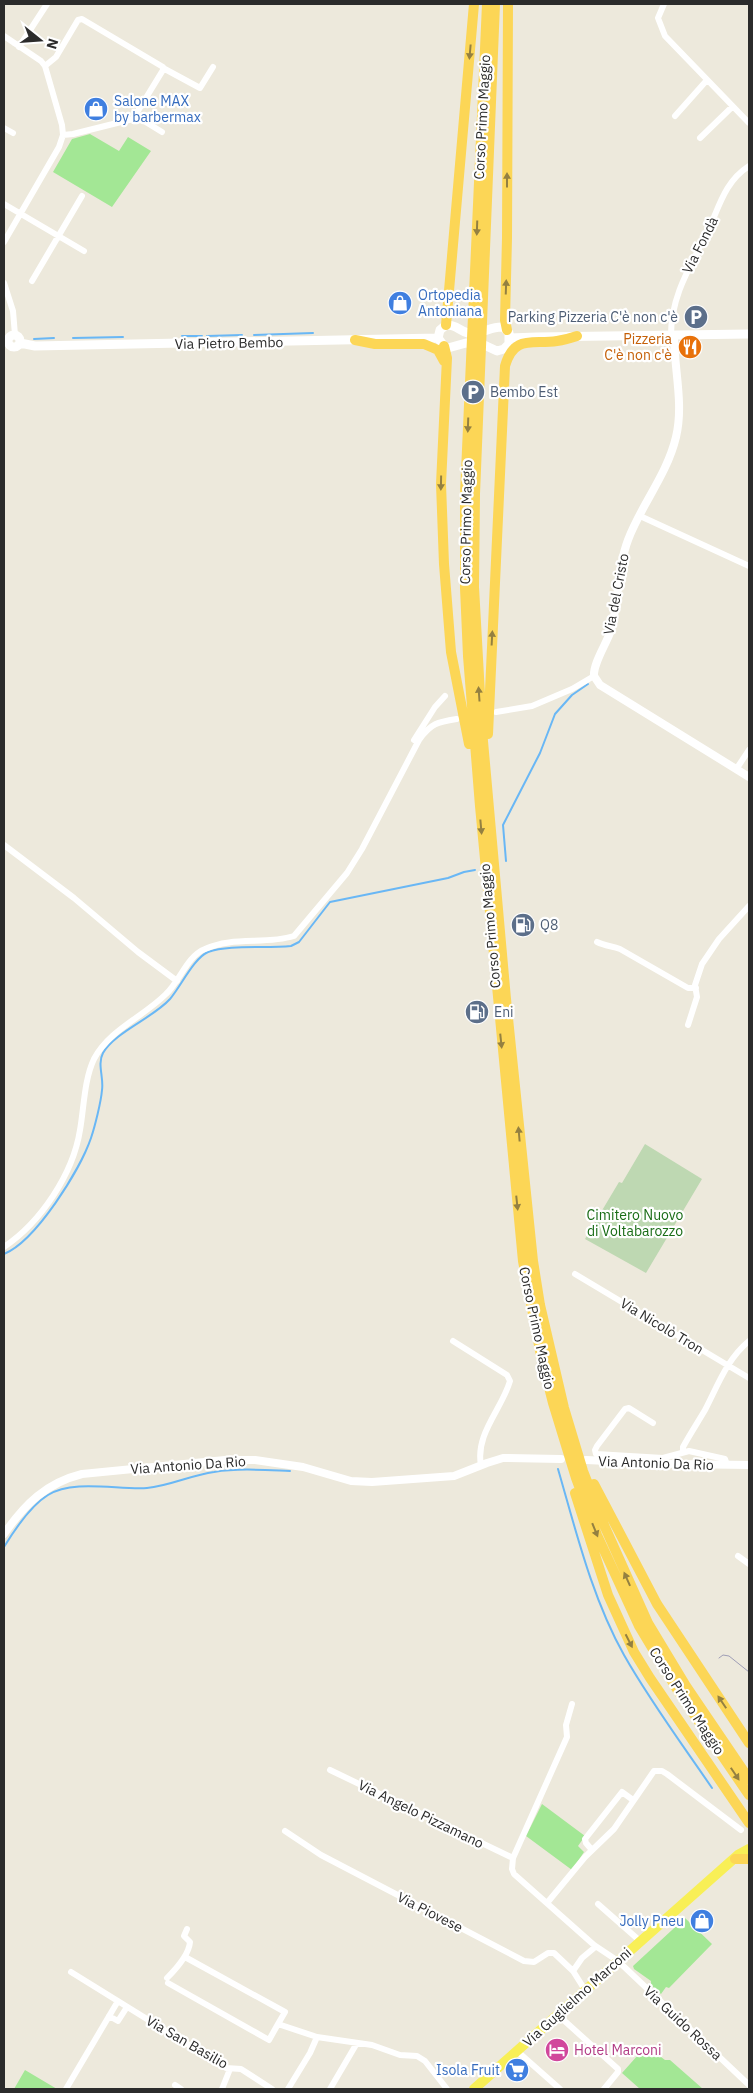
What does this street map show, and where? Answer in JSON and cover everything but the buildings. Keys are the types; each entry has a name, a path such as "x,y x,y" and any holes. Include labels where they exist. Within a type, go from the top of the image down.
{"highway":[{"path":"446,325 474,4"},
{"name":"Corso Primo Maggio","path":"484,179 487,4"},
{"name":"Corso Primo Maggio","path":"495,4 484,179 465,588 467,648 480,806 523,1261 541,1356 583,1471 643,1625 678,1691 749,1795"},
{"path":"508,4 505,320 508,334"},
{"path":"505,366 514,348 523,343 557,342 577,336"},
{"path":"355,340 374,344 424,344 438,350 445,365"},
{"path":"441,342 447,358 445,365 442,514 448,632 470,750 473,783 480,806"},
{"path":"486,780 505,366 503,358 504,349"},
{"name":"Corso Primo Maggio","path":"470,494 477,655 486,780 506,999 533,1261 560,1410"},
{"path":"560,1410 588,1473 646,1584 749,1742"},
{"path":"560,1410 564,1455 586,1532 620,1624 650,1678 745,1826"},
{"name":"Corso Primo Maggio","path":"643,1625 749,1779"},
{"path":"735,1859 749,1859"}],"main road":[{"path":"441,342 440,330 446,325 454,325 468,333 482,333 497,327 508,334 577,336 749,334"},
{"path":"504,349 509,344 508,334"},
{"path":"15,335 20,338 20,343"},
{"name":"Via Pietro Bembo","path":"15,335 9,338 6,345 14,347 20,343 35,346 355,340 441,342 453,348 466,343 482,344 497,351 504,349"},
{"name":"Via Guglielmo Marconi","path":"474,2089 738,1855 749,1849"}],"street":[{"path":"19,47 47,4"},
{"path":"664,4 658,18 665,36 749,123"},
{"path":"45,66 53,60 78,20 82,19 200,88 213,67"},
{"path":"4,36 41,61 45,66 63,135 60,147 4,242"},
{"path":"63,135 128,120 136,116 163,68"},
{"path":"674,116 707,80"},
{"path":"700,138 732,107"},
{"path":"136,116 162,132"},
{"path":"4,128 13,133"},
{"name":"Via Fondà","path":"672,335 674,307 681,283 707,233 725,191 738,173 749,166"},
{"path":"32,281 82,196"},
{"path":"4,204 84,252"},
{"path":"4,283 13,311 15,335"},
{"name":"Via del Cristo","path":"594,676 595,667 614,617 624,552 669,458 679,423 672,335"},
{"path":"640,516 749,566"},
{"path":"496,712 532,706 572,689 594,676 600,685 749,777"},
{"path":"394,787 397,773 418,732 445,696"},
{"path":"4,1247 14,1240 44,1207 67,1173 76,1154 93,1061 101,1047 167,994 191,960 202,949 231,942 281,940 294,936 347,873 362,849 426,730 433,724 457,719"},
{"path":"737,768 749,750"},
{"path":"4,845 74,898 138,952 177,981"},
{"path":"688,1025 697,997 696,988 702,964 749,906"},
{"path":"597,942 606,947 614,946 688,988 696,988"},
{"name":"Via Nicolò Tron","path":"575,1274 749,1378"},
{"path":"453,1341 507,1376 510,1381 484,1437 481,1465"},
{"path":"683,1452 683,1447 704,1412 727,1365 734,1355 749,1341"},
{"name":"Via Antonio Da Rio","path":"653,1423 629,1408 625,1408 597,1446 596,1454 663,1458 683,1452 702,1453 726,1460 727,1465"},
{"name":"Via Antonio Da Rio","path":"4,1534 23,1508 40,1492 62,1480 82,1474 225,1460 255,1460 303,1467 351,1481 372,1482 454,1476 503,1458 561,1459"},
{"name":"Via Antonio Da Rio","path":"586,1460 749,1465"},
{"path":"738,1556 749,1564"},
{"path":"572,1704 566,1725 567,1737 512,1858 512,1869 514,1874 594,1945 618,1961"},
{"name":"Via Angelo Pizzamano","path":"330,1770 512,1858"},
{"path":"547,1903 592,1850 614,1829 654,1771 662,1771 745,1826"},
{"path":"592,1850 585,1839 622,1792 633,1800"},
{"name":"Via Piovese","path":"285,1831 321,1855 524,1960 538,1961 551,1952 558,1955 574,1971 585,1990"},
{"path":"598,1904 640,1941"},
{"path":"185,1957 285,2012 269,2040 168,1981 185,1957 190,1945 184,1938 187,1929"},
{"path":"574,1971 582,1958 594,1948 594,1945"},
{"name":"Via Guido Rossa","path":"618,1961 749,2085"},
{"name":"Via San Basilio","path":"71,1972 230,2069 242,2069 272,2089"},
{"path":"66,2089 118,2001"},
{"path":"109,2016 118,2021 127,2007"},
{"path":"558,2014 574,2032 618,2069 618,2072 604,2089"},
{"path":"278,2024 317,2037 380,2047 400,2055 417,2056 425,2061 447,2089"},
{"path":"288,2089 310,2054 317,2037"},
{"path":"330,2089 357,2043"},
{"path":"517,2051 560,2089"},
{"path":"222,2089 230,2069"},
{"path":"175,2085 181,2089"}],"green space":[{"path":"90,134 119,151 128,137 151,151 112,207 53,172 72,139"},
{"name":"Cimitero Nuovo di Voltabarozzo","path":"645,1144 702,1179 646,1273 585,1239 619,1182 622,1183"},
{"path":"542,1804 585,1836 578,1846 584,1852 572,1870 526,1836"},
{"path":"685,1918 712,1944 661,1994 651,1985 651,1981 634,1969 633,1966"},
{"path":"646,2046 665,2060 670,2060 703,2089 640,2089 622,2073"},
{"path":"25,2070 57,2089 14,2089"}],"waterway":[{"path":"254,335 313,333"},
{"path":"207,336 242,335"},
{"path":"182,336 202,336"},
{"path":"73,338 123,337"},
{"path":"34,339 54,338"},
{"path":"506,861 503,825 540,753 555,714 572,695 588,684"},
{"path":"4,1254 30,1235 43,1220 67,1185 85,1152 98,1114 102,1085 101,1057 103,1053 116,1038 163,1006 203,955 227,948 291,946 299,942 330,902 448,878 475,870"},
{"path":"558,1469 586,1564 613,1633 644,1689 712,1788"},
{"path":"4,1547 35,1505 58,1490 83,1486 147,1488 205,1473 223,1471 290,1471"}],"tram line":[{"path":"719,1658 723,1655 729,1656 749,1672"}],"place":[{"name":"Salone MAX by barbermax","path":"96,109"},
{"name":"Ortopedia Antoniana","path":"400,303"},
{"name":"Parking Pizzeria C'è non c'è","path":"696,317"},
{"name":"Pizzeria C'è non c'è","path":"690,347"},
{"name":"Bembo Est","path":"473,392"},
{"name":"Q8","path":"523,925"},
{"name":"Eni","path":"477,1012"},
{"name":"Jolly Pneu","path":"702,1921"},
{"name":"Hotel Marconi","path":"557,2050"},
{"name":"Isola Fruit","path":"517,2070"}]}
